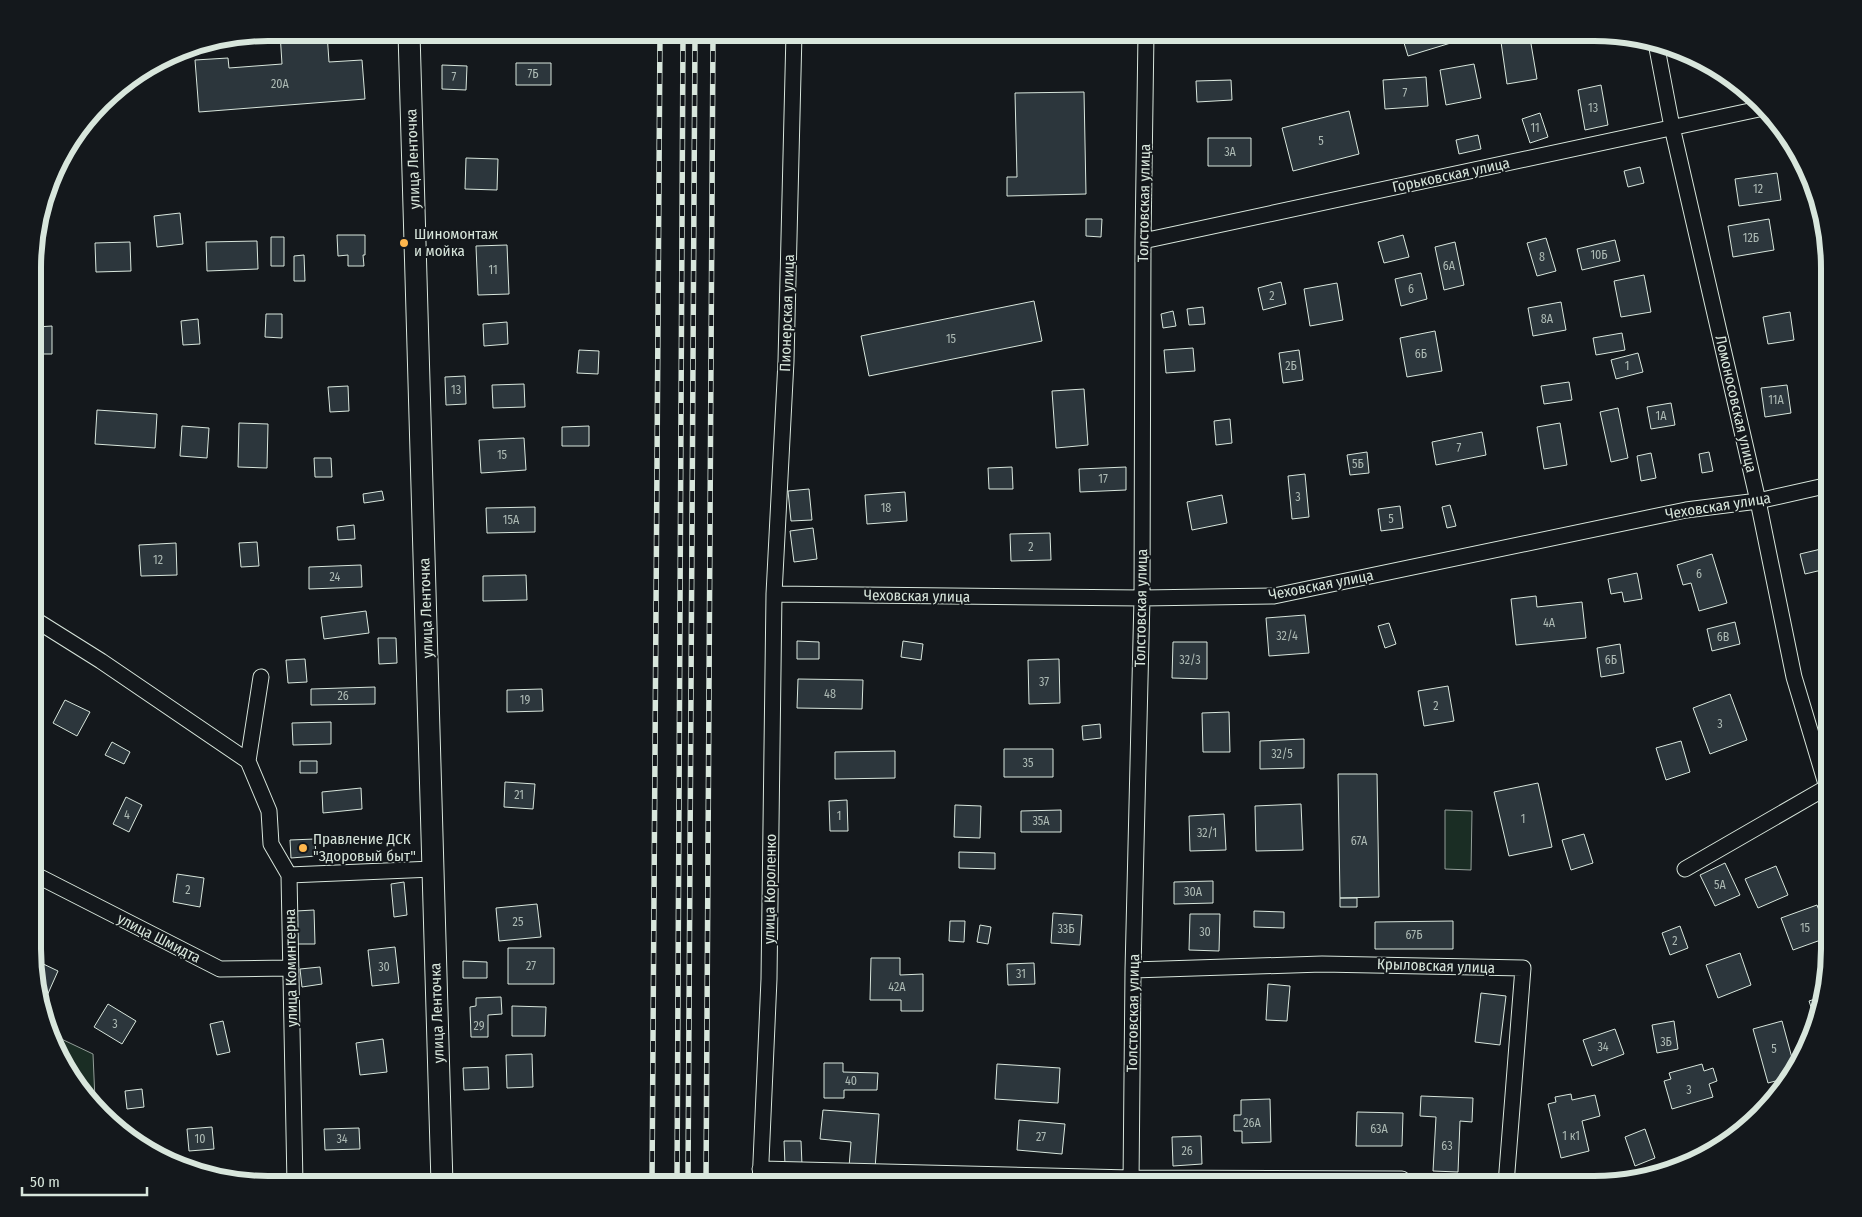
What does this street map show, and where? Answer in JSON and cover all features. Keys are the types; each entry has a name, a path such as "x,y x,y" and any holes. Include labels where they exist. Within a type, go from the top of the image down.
{"main road":[{"name":"улица Ленточка","path":"409,41 442,1176"}],"street":[{"name":"Пионерская улица","path":"774,594 786,362 794,41"},
{"name":"Толстовская улица","path":"1131,1176 1133,970 1142,598 1146,41"},
{"name":"Ломоносовская улица","path":"1657,50 1672,127 1758,500 1794,678 1821,766"},
{"name":"Горьковская улица","path":"1143,241 1756,110"},
{"name":"Чеховская улица","path":"774,594 1142,598 1274,596 1686,510 1758,500 1821,487"},
{"name":"улица Короленко","path":"760,1176 769,979 774,594"},
{"path":"41,623 101,661 248,760 261,677"},
{"name":"улица Коминтерна","path":"248,760 269,811 271,844 289,874 294,1176"},
{"path":"1685,869 1821,793"},
{"path":"289,874 433,869"},
{"name":"улица Шмидта","path":"41,878 220,969 291,968"},
{"name":"Крыловская улица","path":"1133,970 1322,964 1523,968 1507,1176"},
{"path":"760,1169 976,1176"}],"green space":[{"path":"1445,810 1472,811 1471,870 1445,869"},
{"path":"60,1038 93,1054 95,1094 79,1075"}],"building":[{"path":"281,41 328,41 329,62 362,60 365,99 199,112 195,60 228,58 229,68 282,64"},
{"path":"1403,41 1454,42 1408,56"},
{"path":"1531,41 1537,79 1507,84 1501,42"},
{"path":"516,63 551,63 551,85 516,85"},
{"path":"1474,64 1481,98 1446,105 1440,70"},
{"path":"442,65 467,66 466,90 442,89"},
{"path":"1426,77 1428,106 1385,109 1383,80"},
{"path":"1231,80 1232,100 1197,102 1196,81"},
{"path":"1601,85 1608,125 1585,130 1578,90"},
{"path":"1084,92 1086,194 1007,196 1007,177 1017,177 1015,93"},
{"path":"1349,111 1359,154 1293,171 1282,128"},
{"path":"1540,113 1548,137 1530,143 1522,119"},
{"path":"1478,135 1481,149 1459,154 1456,140"},
{"path":"1208,138 1251,138 1251,166 1208,166"},
{"path":"466,158 498,159 497,190 465,189"},
{"path":"1640,167 1644,183 1628,187 1624,171"},
{"path":"1777,173 1781,200 1739,206 1735,179"},
{"path":"180,213 183,244 157,247 154,216"},
{"path":"1086,219 1102,219 1101,237 1086,236"},
{"path":"1769,219 1774,250 1733,257 1728,226"},
{"path":"337,235 365,235 364,266 348,266 348,255 338,256"},
{"path":"1403,235 1409,257 1384,263 1378,242"},
{"path":"271,237 284,237 284,266 271,266"},
{"path":"1546,238 1556,271 1537,276 1527,243"},
{"path":"1615,240 1620,261 1582,270 1577,249"},
{"path":"257,241 258,269 207,271 206,242"},
{"path":"130,242 131,271 96,272 95,243"},
{"path":"1455,242 1464,285 1444,290 1435,247"},
{"path":"507,245 509,294 478,295 476,246"},
{"path":"304,255 305,281 294,281 294,256"},
{"path":"1421,273 1427,299 1401,306 1395,279"},
{"path":"1644,275 1651,312 1621,317 1614,281"},
{"path":"1281,282 1286,304 1263,310 1258,288"},
{"path":"1337,283 1343,320 1310,326 1304,289"},
{"path":"1034,301 1042,341 869,376 861,336"},
{"path":"1561,302 1566,330 1533,336 1528,308"},
{"path":"1203,307 1205,324 1189,325 1187,309"},
{"path":"1173,311 1176,326 1163,328 1161,314"},
{"path":"1790,312 1794,340 1768,344 1763,317"},
{"path":"266,314 282,314 282,338 265,337"},
{"path":"198,319 200,344 183,345 181,321"},
{"path":"507,322 508,344 484,346 483,324"},
{"path":"52,326 52,354 41,354 41,327"},
{"path":"1435,331 1442,371 1407,377 1400,338"},
{"path":"1622,333 1625,350 1596,355 1593,338"},
{"path":"1193,348 1195,371 1166,373 1164,350"},
{"path":"579,350 599,351 598,374 577,373"},
{"path":"1299,350 1303,380 1283,383 1279,353"},
{"path":"1638,353 1643,372 1616,379 1611,360"},
{"path":"465,376 466,404 446,405 445,377"},
{"path":"1569,382 1572,400 1544,404 1541,386"},
{"path":"524,384 525,407 493,408 492,385"},
{"path":"1787,385 1791,413 1765,417 1761,388"},
{"path":"348,386 349,411 330,412 328,387"},
{"path":"1084,389 1088,445 1056,448 1052,391"},
{"path":"1671,403 1675,425 1651,429 1647,407"},
{"path":"1618,408 1628,458 1611,462 1600,412"},
{"path":"97,410 157,414 155,448 95,444"},
{"path":"1230,419 1232,443 1216,445 1214,421"},
{"path":"239,423 268,424 267,468 238,467"},
{"path":"1560,423 1567,465 1544,469 1537,427"},
{"path":"182,426 209,428 207,458 180,456"},
{"path":"589,426 589,446 562,446 562,427"},
{"path":"1482,432 1486,455 1436,465 1432,442"},
{"path":"524,438 526,470 481,473 479,440"},
{"path":"1367,452 1369,473 1350,475 1347,455"},
{"path":"1709,452 1713,471 1702,473 1699,454"},
{"path":"1651,453 1656,478 1641,481 1637,456"},
{"path":"314,458 331,458 332,477 315,477"},
{"path":"1012,467 1013,489 989,489 988,468"},
{"path":"1126,467 1126,490 1080,492 1079,469"},
{"path":"1305,474 1309,517 1292,519 1288,476"},
{"path":"809,489 812,520 791,521 788,491"},
{"path":"382,491 384,500 364,503 363,494"},
{"path":"905,492 907,521 867,524 865,495"},
{"path":"1222,495 1227,523 1192,530 1187,502"},
{"path":"1450,505 1456,526 1447,528 1442,507"},
{"path":"1400,506 1403,528 1381,531 1378,509"},
{"path":"535,507 535,532 487,533 486,508"},
{"path":"354,525 355,539 338,540 337,527"},
{"path":"813,528 817,559 794,562 790,531"},
{"path":"1050,533 1051,560 1011,561 1010,534"},
{"path":"257,542 259,566 241,567 239,543"},
{"path":"176,543 177,575 141,576 139,545"},
{"path":"1821,549 1821,570 1805,574 1800,554"},
{"path":"1712,554 1727,603 1699,611 1691,583 1683,585 1677,565"},
{"path":"361,565 362,587 309,589 309,567"},
{"path":"1637,573 1642,599 1624,602 1622,592 1611,594 1608,579"},
{"path":"526,575 527,600 483,601 483,576"},
{"path":"1536,596 1537,607 1582,602 1586,638 1516,645 1511,599"},
{"path":"366,611 369,633 324,639 321,617"},
{"path":"1305,615 1309,653 1269,656 1266,618"},
{"path":"1735,622 1740,644 1712,651 1707,629"},
{"path":"1389,623 1396,644 1385,648 1378,626"},
{"path":"378,638 396,638 397,663 379,664"},
{"path":"797,641 819,642 819,659 797,659"},
{"path":"903,641 923,644 921,660 901,657"},
{"path":"1173,642 1207,642 1207,679 1172,678"},
{"path":"1620,644 1624,673 1601,677 1597,648"},
{"path":"305,659 307,682 288,683 286,660"},
{"path":"1059,659 1060,703 1029,704 1028,660"},
{"path":"798,679 863,680 862,709 797,708"},
{"path":"1448,686 1454,721 1424,726 1418,691"},
{"path":"375,687 375,704 311,705 311,689"},
{"path":"542,689 543,711 507,712 507,690"},
{"path":"1730,694 1747,740 1710,754 1693,708"},
{"path":"65,700 90,712 77,736 53,723"},
{"path":"1229,712 1230,752 1203,752 1202,713"},
{"path":"331,722 331,744 293,745 292,723"},
{"path":"1100,724 1101,738 1083,740 1082,726"},
{"path":"1304,739 1304,768 1260,769 1260,741"},
{"path":"1681,741 1690,772 1666,780 1656,748"},
{"path":"112,742 130,752 124,764 105,755"},
{"path":"1004,749 1053,749 1053,777 1004,777"},
{"path":"895,751 895,778 835,779 835,752"},
{"path":"300,761 317,761 317,773 300,773"},
{"path":"1338,774 1377,774 1379,897 1340,898"},
{"path":"505,782 535,784 533,809 504,807"},
{"path":"1538,783 1552,847 1509,856 1494,792"},
{"path":"361,788 362,809 323,813 322,792"},
{"path":"126,797 142,805 129,832 113,824"},
{"path":"847,800 848,831 830,831 829,801"},
{"path":"1301,804 1303,850 1256,851 1255,806"},
{"path":"955,805 981,806 980,838 954,837"},
{"path":"1061,810 1061,832 1021,832 1021,811"},
{"path":"1224,814 1226,850 1190,851 1189,816"},
{"path":"1584,834 1593,863 1571,870 1562,840"},
{"name":"Правление ДСК \"Здоровый быт\"","path":"315,839 316,856 291,858 290,840"},
{"path":"959,852 995,853 995,869 959,868"},
{"path":"1725,863 1740,895 1715,906 1700,875"},
{"path":"1776,866 1788,895 1758,908 1745,879"},
{"path":"177,874 204,878 200,907 173,902"},
{"path":"1213,881 1213,903 1174,904 1174,882"},
{"path":"404,882 407,915 394,917 391,884"},
{"path":"1340,898 1357,898 1357,907 1340,907"},
{"path":"537,904 541,937 499,941 496,908"},
{"path":"1817,905 1821,916 1821,940 1793,950 1781,918"},
{"path":"314,910 315,944 297,944 296,911"},
{"path":"1254,911 1284,912 1284,928 1254,927"},
{"path":"1053,913 1082,915 1080,945 1051,943"},
{"path":"1190,914 1220,914 1219,951 1189,950"},
{"path":"950,921 965,921 964,942 949,941"},
{"path":"1453,921 1453,949 1375,949 1375,922"},
{"path":"980,925 991,927 988,944 977,942"},
{"path":"1680,926 1688,948 1670,955 1662,933"},
{"path":"395,947 399,983 372,986 368,950"},
{"path":"508,948 554,948 554,984 508,984"},
{"path":"1740,953 1751,985 1718,998 1706,965"},
{"path":"871,958 900,958 900,975 923,974 923,1011 901,1011 901,1000 870,1000"},
{"path":"463,961 487,962 487,978 463,978"},
{"path":"42,963 58,971 47,996"},
{"path":"1034,963 1035,984 1008,985 1007,964"},
{"path":"320,967 322,984 302,987 300,969"},
{"path":"1268,984 1290,986 1287,1021 1266,1020"},
{"path":"1481,993 1506,996 1500,1045 1475,1042"},
{"path":"501,997 502,1014 488,1015 488,1037 471,1037 470,1007 476,1006 476,998"},
{"path":"1815,999 1812,1011 1809,1001"},
{"path":"108,1004 136,1021 122,1044 94,1027"},
{"path":"512,1006 546,1007 545,1036 512,1036"},
{"path":"223,1021 230,1052 217,1055 210,1024"},
{"path":"1674,1021 1678,1049 1657,1053 1652,1025"},
{"path":"1782,1021 1792,1058 1779,1080 1768,1083 1753,1029"},
{"path":"1615,1029 1624,1054 1592,1066 1583,1040"},
{"path":"383,1039 387,1072 360,1075 356,1043"},
{"path":"532,1054 533,1087 507,1088 506,1055"},
{"path":"824,1063 843,1063 843,1072 878,1073 877,1090 844,1090 844,1098 824,1098"},
{"path":"997,1064 1060,1068 1058,1103 995,1099"},
{"path":"1702,1064 1704,1071 1713,1068 1717,1081 1709,1084 1713,1097 1672,1109 1664,1081 1671,1079 1669,1073"},
{"path":"488,1067 489,1089 464,1090 463,1068"},
{"path":"142,1089 144,1107 127,1109 125,1091"},
{"path":"1571,1094 1572,1100 1595,1095 1600,1116 1582,1121 1589,1151 1561,1158 1548,1104 1556,1102 1555,1097"},
{"path":"1421,1096 1473,1098 1472,1122 1460,1121 1458,1172 1433,1171 1436,1117 1420,1116"},
{"path":"1270,1099 1271,1142 1242,1143 1242,1131 1234,1131 1234,1115 1241,1115 1241,1100"},
{"path":"823,1110 879,1114 875,1169 849,1167 851,1142 820,1139"},
{"path":"1357,1112 1403,1113 1402,1146 1356,1146"},
{"path":"1019,1120 1065,1124 1062,1154 1017,1150"},
{"path":"212,1127 214,1149 189,1151 187,1129"},
{"path":"359,1128 360,1149 325,1150 324,1129"},
{"path":"1645,1129 1655,1158 1635,1166 1625,1137"},
{"path":"1201,1136 1202,1164 1173,1166 1172,1137"},
{"path":"784,1141 801,1141 802,1165 785,1165"}],"railway":[{"path":"652,1176 660,41"},
{"path":"677,1176 683,41"},
{"path":"688,1176 695,41"},
{"path":"706,1176 713,41"}],"place":[{"name":"Шиномонтаж и мойка","path":"404,243"},
{"name":"Правление ДСК \"Здоровый быт\"","path":"303,848"}]}
